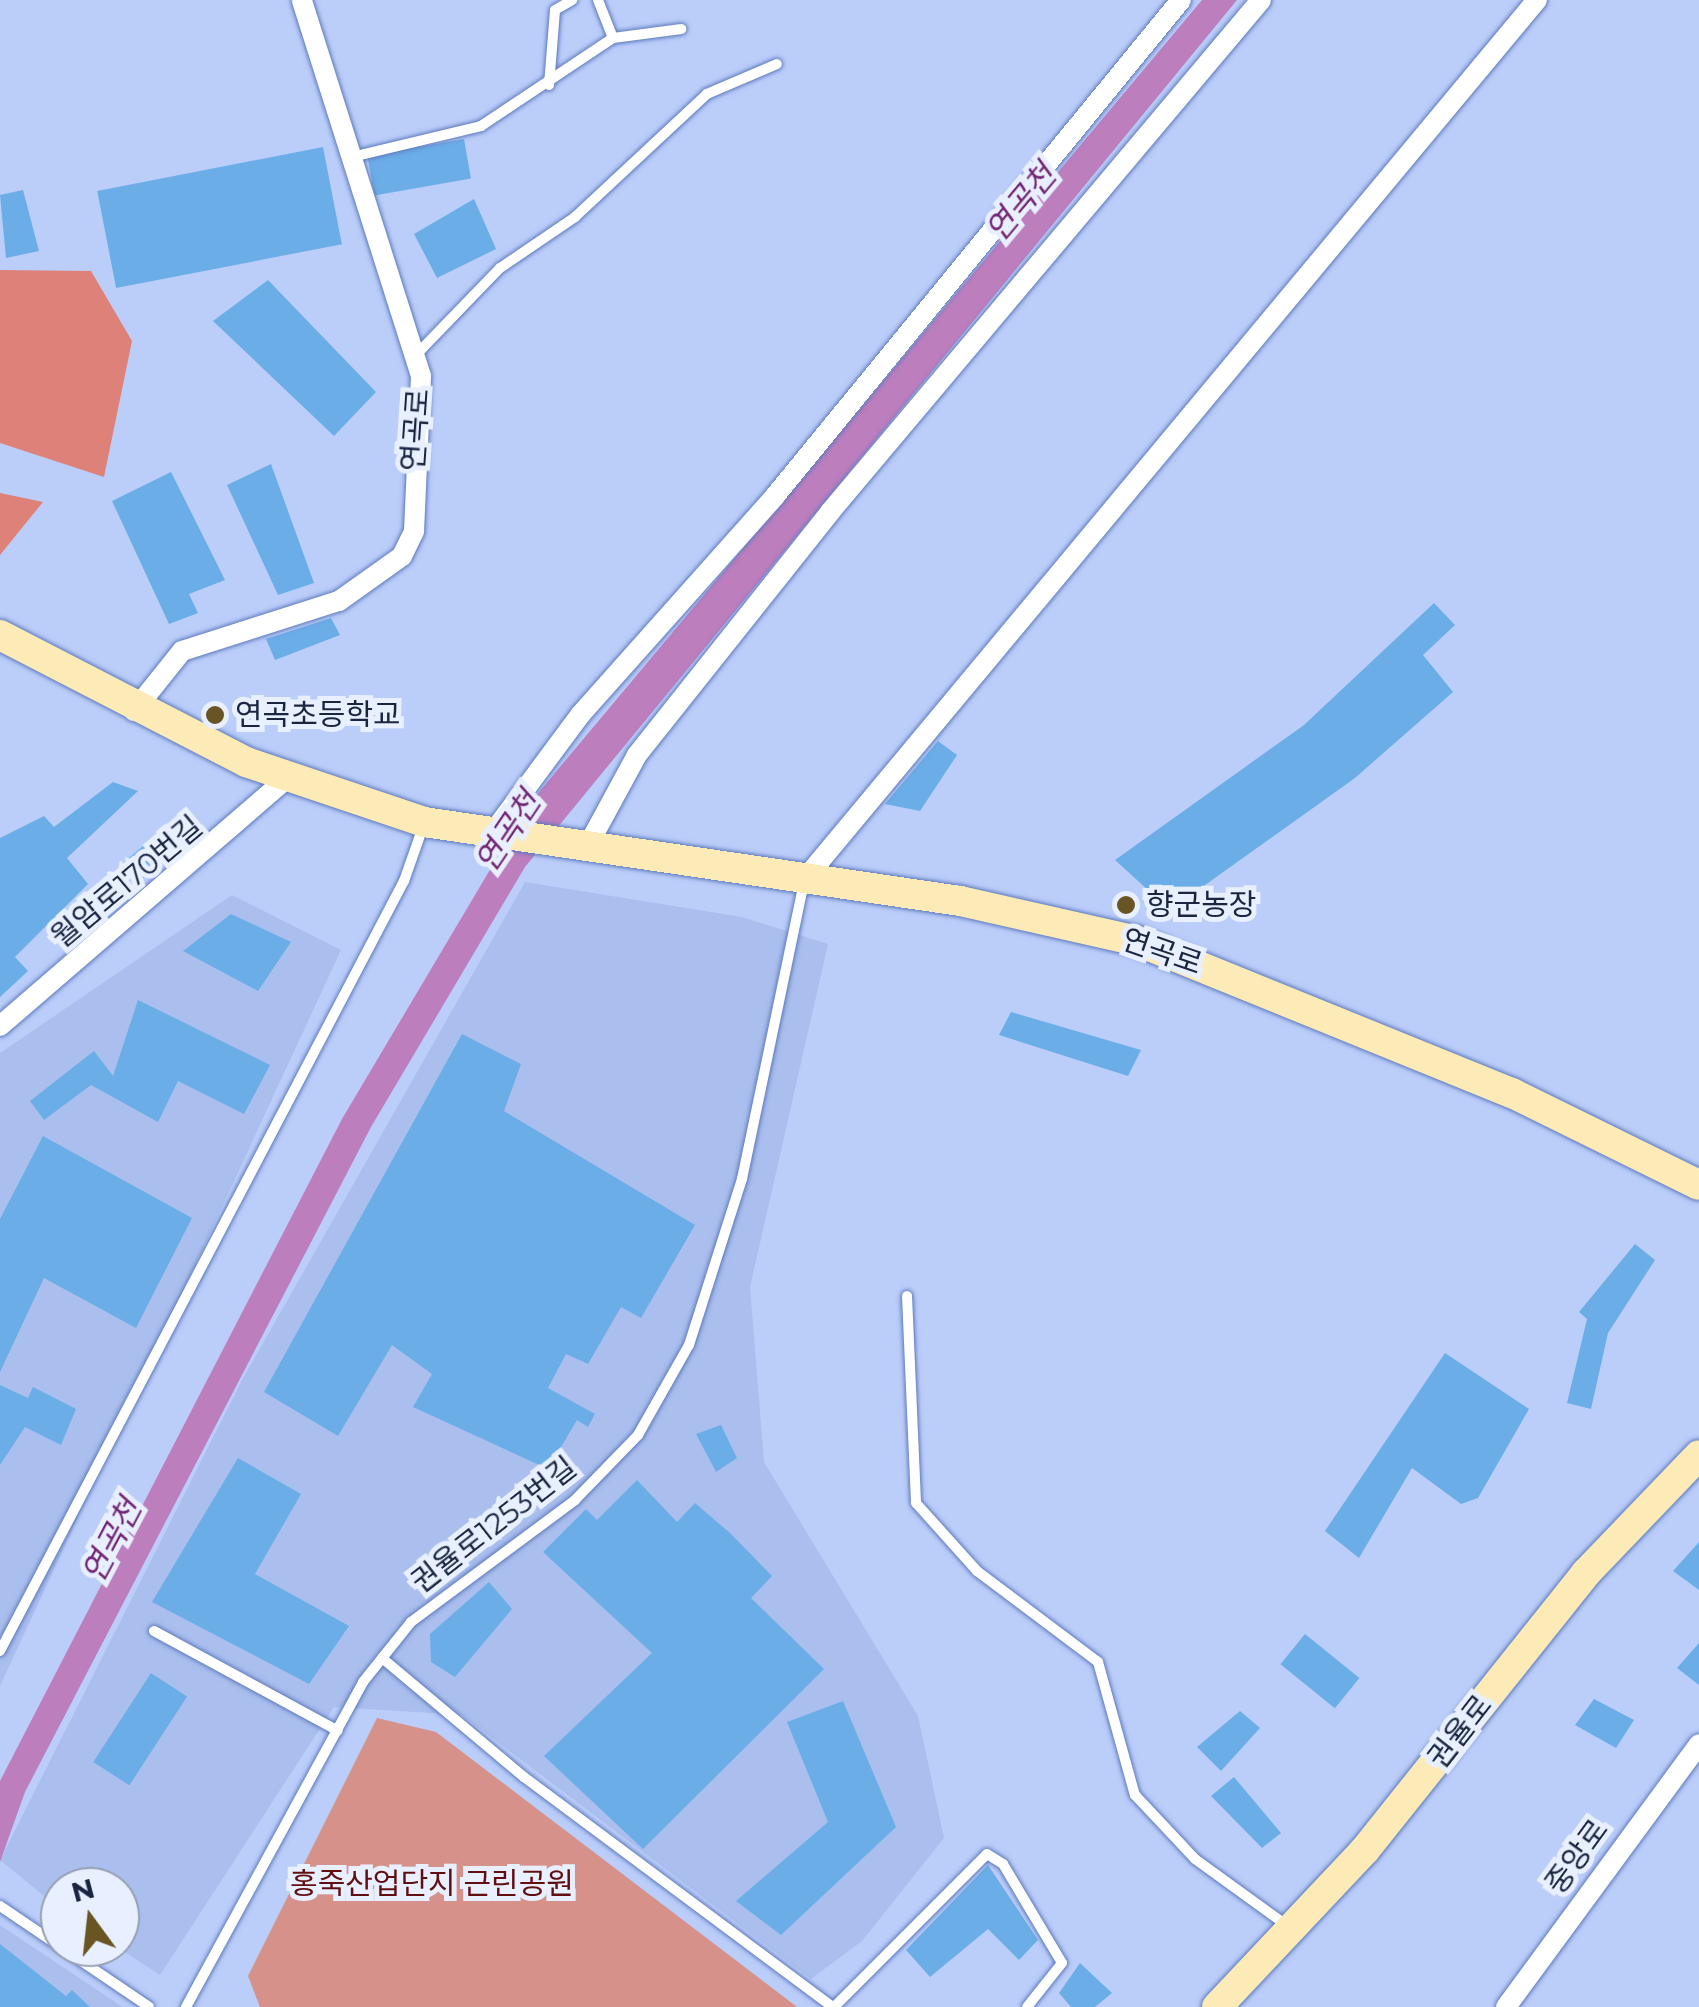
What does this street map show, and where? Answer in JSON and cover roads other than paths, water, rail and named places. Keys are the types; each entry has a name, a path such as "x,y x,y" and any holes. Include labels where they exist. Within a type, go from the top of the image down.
{"street":[{"name":"연곡로","path":"134,712 182,651 340,601 402,556 414,532 414,356 346,158 302,0"},
{"path":"0,635 134,712 286,779 424,822 494,831 582,714 775,496 1181,0"},
{"path":"587,847 637,756 830,512 1261,0"},
{"path":"804,880 1536,0"},
{"name":"월암로170번길","path":"0,1026 286,779"},
{"name":"연곡로","path":"494,831 960,901 1138,941 1512,1092 1699,1185"},
{"name":"권율로","path":"1217,2007 1294,1930 1586,1572 1699,1455"},
{"name":"중앙로","path":"1506,2007 1699,1744"}],"lane":[{"path":"549,84 555,10 572,0"},
{"path":"598,0 613,38"},
{"path":"346,158 481,126 613,38 681,30"},
{"path":"414,356 500,268 575,217 707,94 777,64"},
{"path":"0,1651 404,881 424,822"},
{"name":"권율로1253번길","path":"186,2007 382,1658 410,1622 600,1474 638,1436 690,1346 742,1179 804,880"},
{"path":"907,1296 916,1503 977,1571 1098,1662 1135,1795 1196,1859 1294,1930"},
{"path":"154,1631 338,1731"},
{"path":"382,1658 524,1777 833,2007 988,1854 1003,1864 1062,1962 1027,2007"},
{"path":"0,1906 149,2007"}],"place":[{"name":"연곡초등학교","path":"215,715"},
{"name":"향군농장","path":"1126,905"}],"water label":[{"name":"연곡천","path":"1021,203"},
{"name":"연곡천","path":"508,832"},
{"name":"연곡천","path":"112,1541"}],"park label":[{"name":"홍죽산업단지 근린공원","path":"432,1884"}]}
